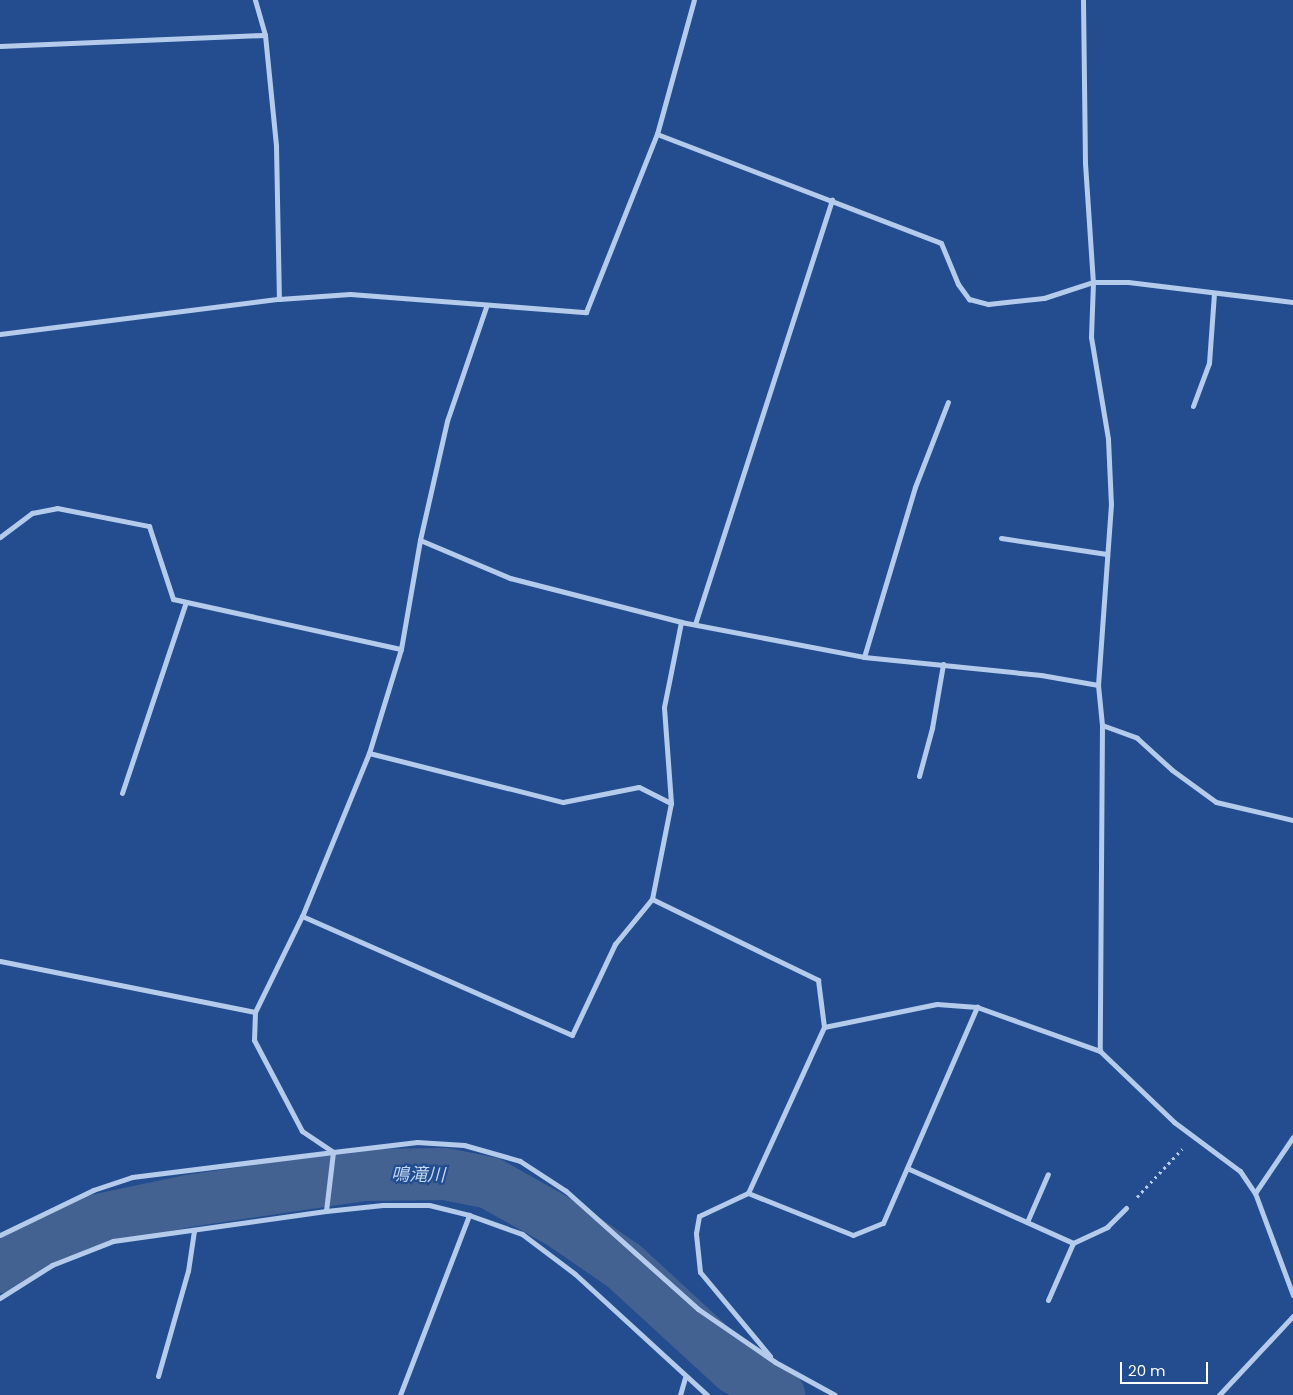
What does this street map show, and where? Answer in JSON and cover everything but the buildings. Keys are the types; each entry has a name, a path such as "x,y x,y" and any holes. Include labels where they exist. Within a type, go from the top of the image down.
{"street":[{"path":"255,0 265,35 276,146 278,299"},
{"path":"0,334 278,299 350,294 486,307 586,312 657,134 694,0"},
{"path":"1083,0 1085,163 1093,282 1090,337 1108,439 1111,504 1098,685 1102,725 1100,1051"},
{"path":"0,46 265,35"},
{"path":"657,134 941,242 958,284 969,299 988,304 1044,298 1093,282 1128,282 1293,302"},
{"path":"695,624 832,200"},
{"path":"1193,406 1209,363 1214,293"},
{"path":"333,1152 302,1131 254,1040 255,1012 302,916 369,754 401,649 420,540 447,421 486,307"},
{"path":"864,657 915,487 948,402"},
{"path":"0,537 32,514 57,508 149,526 173,599 401,649"},
{"path":"1001,538 1107,554"},
{"path":"420,540 510,578 681,622 864,657 1041,675 1098,685"},
{"path":"122,793 186,602"},
{"path":"302,916 572,1035 615,944 652,899 670,804 664,707 681,622"},
{"path":"918,776 932,728 943,664"},
{"path":"1102,725 1137,738 1172,770 1216,802 1293,820"},
{"path":"369,754 563,802 639,787 670,804"},
{"path":"652,899 818,980 824,1027 748,1193 699,1216 696,1233 700,1272 775,1362"},
{"path":"0,961 255,1012"},
{"path":"824,1027 937,1004 976,1007 1100,1051 1174,1122 1240,1171 1255,1193 1293,1295"},
{"path":"748,1193 853,1235 883,1223 976,1007"},
{"path":"1255,1193 1293,1137"},
{"path":"0,1235 93,1190 132,1177 417,1142 464,1145 520,1161 566,1191 698,1309 775,1362 835,1395"},
{"path":"326,1211 333,1152"},
{"path":"907,1168 1074,1243"},
{"path":"1027,1222 1048,1174"},
{"path":"0,1298 52,1265 113,1241 326,1211 383,1205 429,1206 469,1215 522,1234 575,1274 686,1378 707,1395"},
{"path":"1048,1300 1074,1243 1107,1227 1126,1208"},
{"path":"400,1395 469,1215"},
{"path":"158,1376 188,1271 194,1231"},
{"path":"1219,1395 1293,1316"},
{"path":"680,1395 686,1378"}],"path":[{"path":"1126,1208 1194,1136"}],"waterway":[{"name":"鳴滝川","path":"0,1267 79,1224 188,1201 365,1175 445,1174 490,1183 563,1224 625,1267 735,1368 779,1395"}]}
